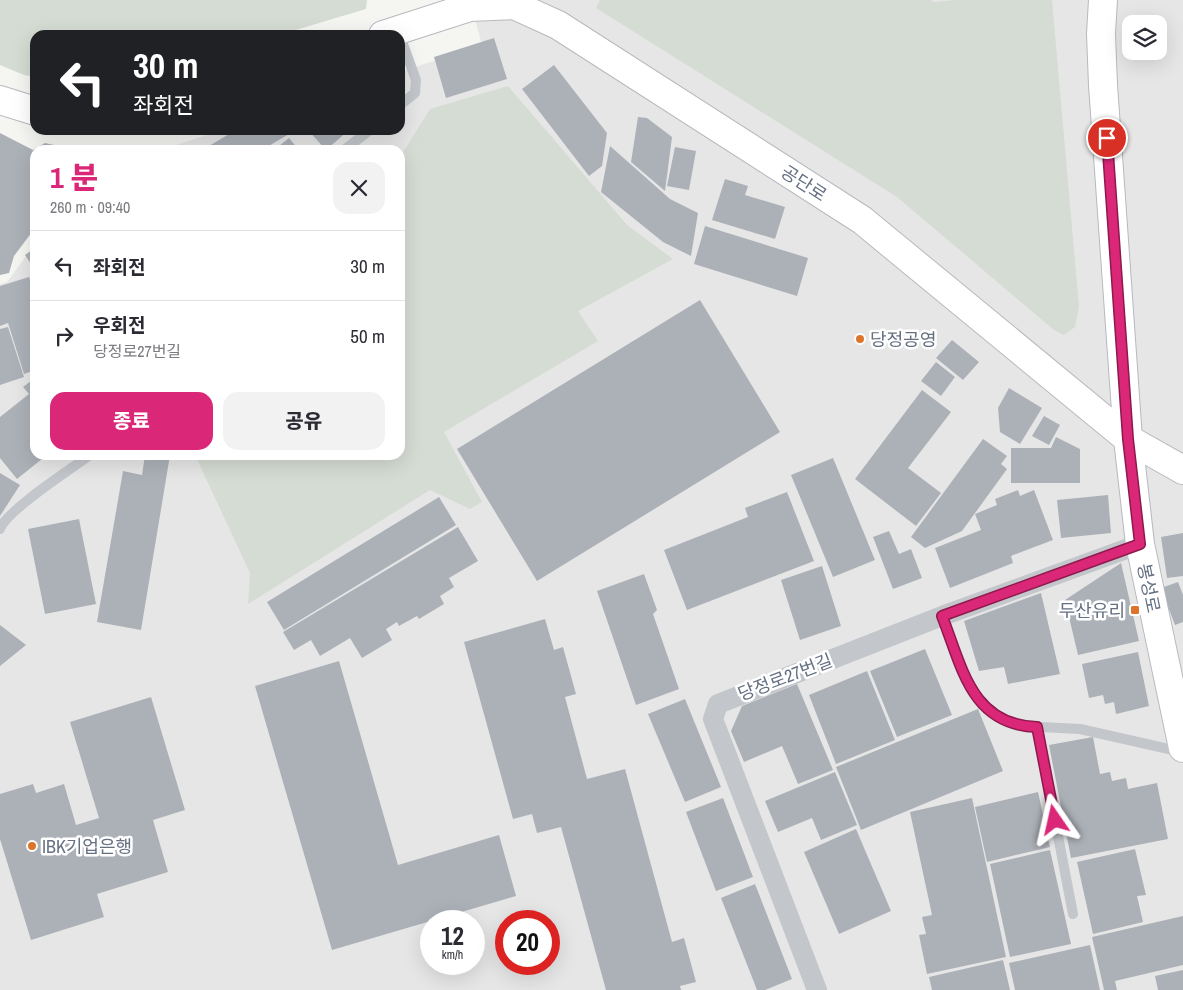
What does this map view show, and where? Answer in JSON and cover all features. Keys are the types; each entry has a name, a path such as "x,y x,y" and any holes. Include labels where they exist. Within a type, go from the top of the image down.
{"street":[{"name":"봉성로","path":"1103,0 1101,34 1103,85 1128,439 1140,544 1183,750"},
{"name":"공단로","path":"405,30 470,7 496,6 514,6 558,25 862,220 1128,439 1183,470"},
{"path":"0,100 30,109"},
{"name":"당정로27번길","path":"817,990 713,720 718,704 942,616 1140,544"}],"lane":[{"path":"405,56 416,80 415,93 405,101"},
{"path":"350,145 364,135"},
{"path":"0,529 2,524 18,507 83,460"},
{"path":"942,616 968,684 982,705 1003,720 1020,726 1080,729 1183,750"},
{"path":"1037,727 1073,914"}],"shaded area":[{"path":"0,0 367,0 366,9 296,30 30,30 30,76 0,65"},
{"path":"470,0 1183,0 1183,990 0,990 0,284 7,282 30,251 30,460 405,460 405,145 176,145 207,135 405,135 405,70 482,45"},
{"path":"600,0 931,0 934,2 955,0 1052,0 1079,307 1075,327 1064,335 1054,330 897,197 596,8"},
{"path":"508,86 627,225 673,259 578,311 598,341 444,432 482,502 470,509 430,490 248,604 250,573 197,460 405,460 405,149 430,109"}],"building":[{"path":"494,38 507,79 446,98 434,57"},
{"path":"554,65 607,133 602,166 589,176 522,89"},
{"path":"638,117 647,118 672,137 665,191 631,162"},
{"path":"0,133 30,148 30,235 14,256 9,273 0,275"},
{"path":"228,135 287,135 270,145 210,145"},
{"path":"312,135 343,135 332,145 322,145"},
{"path":"289,138 295,145 280,145"},
{"path":"610,146 670,199 698,213 691,256 663,242 601,192"},
{"path":"675,147 696,151 689,190 667,186"},
{"path":"725,179 748,186 745,195 785,207 775,239 712,220"},
{"path":"705,226 808,258 797,296 694,264"},
{"path":"30,252 30,262 25,255"},
{"path":"29,277 30,280 30,372 24,374 8,323 0,326 0,286"},
{"path":"700,300 780,432 537,581 457,449"},
{"path":"8,327 24,377 0,385 0,329"},
{"path":"952,340 979,362 963,380 936,358"},
{"path":"936,362 955,377 941,396 921,381"},
{"path":"30,382 30,460 41,460 17,479 0,458 0,417 29,394 23,387"},
{"path":"1009,388 1042,408 1020,444 1000,432 998,408"},
{"path":"922,390 951,412 908,468 941,493 916,526 855,479"},
{"path":"1044,416 1060,425 1049,445 1032,436"},
{"path":"1056,437 1080,449 1080,483 1011,483 1011,448 1051,448"},
{"path":"983,439 1007,456 1001,464 1007,469 962,531 925,548 911,537"},
{"path":"833,458 875,560 833,577 791,475"},
{"path":"144,460 169,460 141,630 97,622 123,471 142,475"},
{"path":"0,473 20,485 0,516"},
{"path":"1018,490 1020,496 1034,490 1053,540 1011,556 1013,563 950,588 935,548 981,530 975,514 997,505 995,499"},
{"path":"787,492 814,561 687,610 664,550 748,517 745,508"},
{"path":"1108,495 1111,533 1061,538 1057,500"},
{"path":"439,497 456,525 284,630 267,602"},
{"path":"79,519 96,604 45,614 28,529"},
{"path":"458,527 478,561 449,578 454,587 440,596 444,604 419,619 417,616 399,626 397,622 386,629 392,640 362,658 350,638 320,656 311,640 294,650 283,632"},
{"path":"889,531 899,554 911,549 922,578 893,589 873,537"},
{"path":"1183,533 1183,576 1167,578 1161,537"},
{"path":"1121,563 1139,641 1078,655 1065,600"},
{"path":"822,566 841,626 800,640 781,580"},
{"path":"644,574 657,610 653,614 679,689 636,705 597,591"},
{"path":"1178,582 1183,595 1183,622 1175,625 1161,588"},
{"path":"1041,593 1060,674 1008,684 1004,667 979,671 964,621"},
{"path":"545,619 554,650 563,647 576,694 565,697 587,779 625,769 672,942 684,938 696,982 680,986 681,990 606,990 561,827 537,833 532,814 513,819 464,642"},
{"path":"0,625 26,645 0,666"},
{"path":"925,649 952,715 897,737 870,671"},
{"path":"1138,652 1149,706 1116,714 1114,702 1105,704 1103,695 1089,698 1082,664"},
{"path":"339,661 398,865 499,835 516,896 468,910 420,910 420,924 332,950 255,686"},
{"path":"867,671 895,740 836,764 809,695"},
{"path":"797,684 833,770 798,784 782,746 744,762 731,731 742,706"},
{"path":"151,697 185,810 153,820 168,872 97,894 104,917 31,940 0,839 0,794 33,784 36,793 64,784 76,825 99,818 70,722"},
{"path":"685,699 721,787 685,802 648,714"},
{"path":"978,709 1003,771 861,830 836,767"},
{"path":"1093,737 1100,774 1110,772 1112,781 1126,778 1128,789 1157,783 1168,839 1071,858 1049,745"},
{"path":"835,772 857,825 821,840 812,818 778,832 765,801"},
{"path":"1038,792 1050,847 987,862 975,807"},
{"path":"723,798 753,877 716,891 686,812"},
{"path":"972,798 1006,957 927,974 919,935 926,934 922,917 932,915 910,812"},
{"path":"856,829 891,911 839,934 804,852"},
{"path":"1135,849 1146,895 1137,896 1143,922 1093,934 1077,862"},
{"path":"1050,850 1071,944 1010,957 990,864"},
{"path":"755,884 792,979 765,990 757,990 721,898"},
{"path":"1183,916 1183,965 1115,981 1117,990 1104,990 1092,937"},
{"path":"1090,945 1100,990 1015,990 1009,963"},
{"path":"1003,960 1010,990 932,990 929,977"},
{"path":"1183,970 1183,990 1158,990 1155,976"}],"place":[{"name":"당정공영","path":"860,339"},
{"name":"두산유리","path":"1135,610"},
{"name":"IBK기업은행","path":"32,846"}],"route":[{"path":"1055,820 1037,727 1020,726 1003,720 982,705 968,684 942,616 1140,544 1128,439 1107,138"}]}
